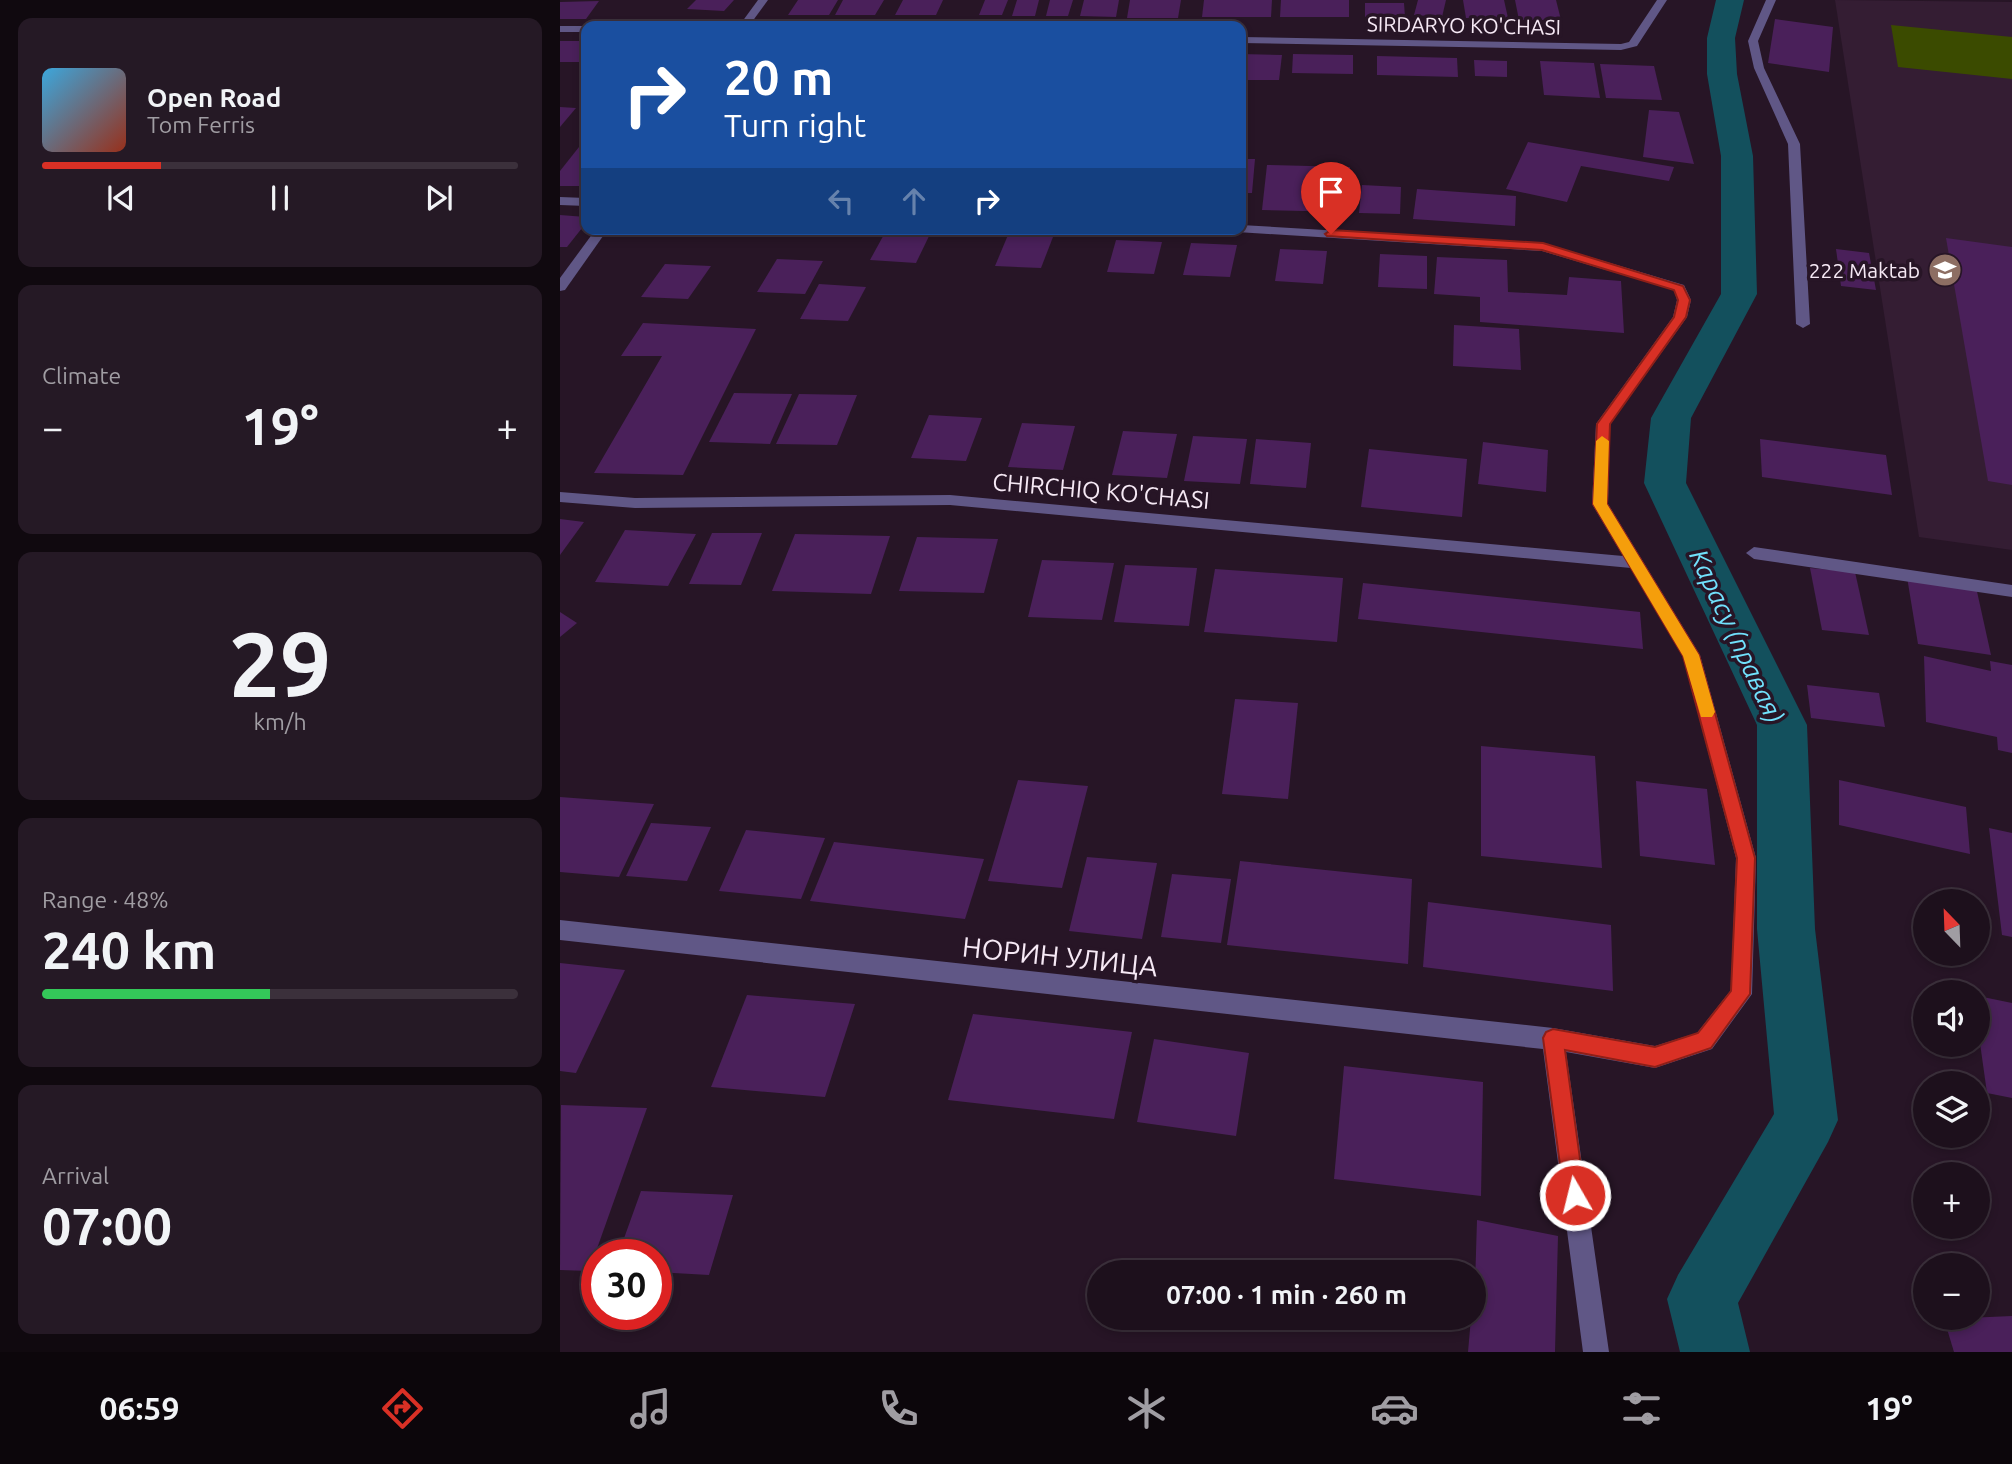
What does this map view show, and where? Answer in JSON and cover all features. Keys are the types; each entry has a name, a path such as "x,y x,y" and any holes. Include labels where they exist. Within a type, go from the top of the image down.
{"street":[{"path":"748,21 763,0"},
{"name":"SIRDARYO KO'CHASI","path":"1246,40 1621,47 1633,44 1662,0"},
{"path":"1771,0 1753,41 1759,68 1794,144 1803,324"},
{"path":"560,29 581,29"},
{"path":"560,201 581,202"},
{"name":"НОРИН УЛИЦА","path":"560,930 1553,1038 1655,1057 1704,1041 1741,994 1746,858 1691,655 1600,504 1603,424 1680,317 1684,300 1679,288 1543,247 1246,229"},
{"path":"560,287 599,235"},
{"name":"CHIRCHIQ KO'CHASI","path":"560,497 635,503 950,500 1636,563"},
{"path":"1754,553 2012,591"},
{"path":"1553,1038 1596,1352"}],"shaded area":[{"name":"222 Maktab","path":"1835,0 2012,2 2012,550 1919,537"}],"green space":[{"path":"1891,25 2012,37 2012,79 1898,67"}],"building":[{"path":"696,0 734,0 724,11 687,9"},
{"path":"798,0 838,0 829,15 788,15"},
{"path":"843,0 884,0 875,15 835,15"},
{"path":"903,0 943,0 936,15 895,15"},
{"path":"985,0 1008,0 1002,15 979,15"},
{"path":"1017,0 1039,0 1035,16 1012,16"},
{"path":"1050,0 1073,0 1068,16 1046,16"},
{"path":"1084,0 1119,0 1116,17 1080,16"},
{"path":"1130,0 1181,0 1178,18 1127,18"},
{"path":"1204,0 1272,0 1271,17 1202,17"},
{"path":"1281,0 1349,0 1349,17 1280,17"},
{"path":"1418,0 1446,0 1442,17 1414,15"},
{"path":"1463,0 1504,0 1508,18 1466,18"},
{"path":"1515,0 1556,0 1561,20 1519,20"},
{"path":"599,1 586,19 560,19 560,2"},
{"path":"1365,3 1404,3 1405,17 1365,17"},
{"path":"1775,19 1833,27 1829,72 1768,63"},
{"path":"560,41 581,41 581,62 560,62"},
{"path":"1246,54 1282,55 1279,80 1246,80"},
{"path":"1293,54 1353,55 1353,74 1292,73"},
{"path":"1377,56 1457,58 1458,77 1377,75"},
{"path":"1474,60 1507,61 1507,77 1475,76"},
{"path":"1540,61 1594,63 1600,98 1544,95"},
{"path":"1600,64 1654,66 1662,100 1606,98"},
{"path":"560,107 576,108 560,127"},
{"path":"1649,110 1679,112 1694,164 1643,157"},
{"path":"1528,142 1674,167 1669,181 1581,166 1567,202 1506,189"},
{"path":"581,147 581,186 560,186 560,171"},
{"path":"1246,159 1255,159 1252,193 1246,193"},
{"path":"1267,165 1350,167 1349,212 1262,210"},
{"path":"1362,185 1401,187 1400,214 1359,213"},
{"path":"1417,189 1516,196 1515,226 1413,219"},
{"path":"560,215 581,217 581,229 567,247 560,247"},
{"path":"884,235 930,235 916,263 870,260"},
{"path":"1008,235 1053,237 1041,268 995,266"},
{"path":"1946,238 2012,247 2012,485 1988,481"},
{"path":"1116,240 1162,242 1154,274 1107,272"},
{"path":"1191,243 1237,245 1230,277 1183,275"},
{"path":"1280,249 1327,251 1323,284 1275,281"},
{"path":"1836,249 1869,253 1876,290 1841,286"},
{"path":"1380,254 1427,256 1427,289 1378,287"},
{"path":"1437,257 1507,260 1508,292 1567,295 1569,277 1621,281 1624,333 1480,322 1480,297 1434,294"},
{"path":"777,259 823,261 805,294 757,292"},
{"path":"665,264 711,266 688,299 641,297"},
{"path":"819,284 866,287 848,321 800,319"},
{"path":"643,323 756,329 683,475 594,473 662,356 621,356"},
{"path":"1454,325 1519,329 1521,370 1453,366"},
{"path":"734,393 792,394 770,444 709,442"},
{"path":"799,394 857,395 837,445 776,444"},
{"path":"929,415 982,418 966,461 911,458"},
{"path":"1022,423 1075,426 1063,470 1008,467"},
{"path":"1123,431 1177,434 1167,478 1112,475"},
{"path":"1193,436 1247,439 1240,484 1184,481"},
{"path":"1256,439 1311,443 1306,488 1250,484"},
{"path":"1760,439 1886,455 1892,495 1762,477"},
{"path":"1483,442 1548,450 1546,492 1478,484"},
{"path":"1369,449 1467,459 1462,517 1361,507"},
{"path":"560,519 584,522 560,555"},
{"path":"625,530 696,534 668,586 595,582"},
{"path":"712,533 762,533 741,585 689,584"},
{"path":"795,534 890,536 871,594 772,591"},
{"path":"917,537 998,539 984,593 899,591"},
{"path":"1042,560 1114,563 1102,620 1028,617"},
{"path":"1125,565 1197,568 1189,626 1114,622"},
{"path":"1810,568 1855,572 1869,635 1822,630"},
{"path":"1215,569 1343,578 1337,642 1204,632"},
{"path":"1907,577 1976,587 1991,655 1918,644"},
{"path":"1363,583 1640,612 1643,649 1358,619"},
{"path":"560,612 577,623 560,637"},
{"path":"1924,656 1991,671 1990,661 2012,665 2012,753 1998,750 1997,737 1926,722"},
{"path":"1807,685 1879,693 1885,727 1811,718"},
{"path":"1235,699 1298,703 1288,799 1222,794"},
{"path":"1481,746 1595,756 1602,868 1481,856"},
{"path":"1018,780 1088,786 1062,888 988,881"},
{"path":"1839,780 1966,807 1970,854 1839,825"},
{"path":"1636,781 1707,789 1715,865 1640,856"},
{"path":"560,797 654,804 619,877 560,872"},
{"path":"651,823 711,827 687,881 626,876"},
{"path":"1989,828 2012,833 2012,937 2002,935"},
{"path":"746,830 825,838 801,899 719,891"},
{"path":"834,842 984,859 965,919 810,901"},
{"path":"1087,857 1157,863 1142,939 1069,931"},
{"path":"1240,861 1412,879 1408,964 1227,945"},
{"path":"1172,874 1231,879 1221,943 1161,937"},
{"path":"1428,902 1611,925 1613,991 1423,967"},
{"path":"560,963 625,970 576,1073 560,1071"},
{"path":"747,995 855,1004 825,1097 711,1087"},
{"path":"1990,998 2012,1003 2012,1098 1990,1094 1990,1071 1984,1071 1982,1057 1990,1057"},
{"path":"973,1014 1132,1032 1114,1119 948,1100"},
{"path":"1154,1039 1249,1053 1236,1136 1137,1122"},
{"path":"1344,1066 1483,1082 1481,1196 1334,1179"},
{"path":"561,1105 647,1108 600,1239 581,1239 581,1271 560,1270"},
{"path":"641,1191 733,1195 709,1275 672,1273 672,1239 624,1239"},
{"path":"1477,1220 1558,1236 1555,1352 1468,1352 1470,1330 1486,1330 1486,1260 1476,1260"},
{"path":"2012,1316 2012,1352 1954,1352 1947,1330 1990,1330 1990,1317"}],"waterway":[{"name":"Карасу (правая)","path":"1715,1352 1702,1299 1806,1120 1786,929 1782,725 1665,483 1671,418 1739,294 1737,156 1722,74 1721,38 1730,0"}],"slow traffic":[{"path":"1602,441 1600,504 1691,655 1706,712"}],"place":[{"name":"222 Maktab","path":"1945,270"}],"route":[{"path":"1331,234 1543,247 1679,288 1684,300 1680,317 1603,424 1600,504 1691,655 1746,858 1741,994 1704,1041 1655,1057 1553,1038 1575,1195"}]}
